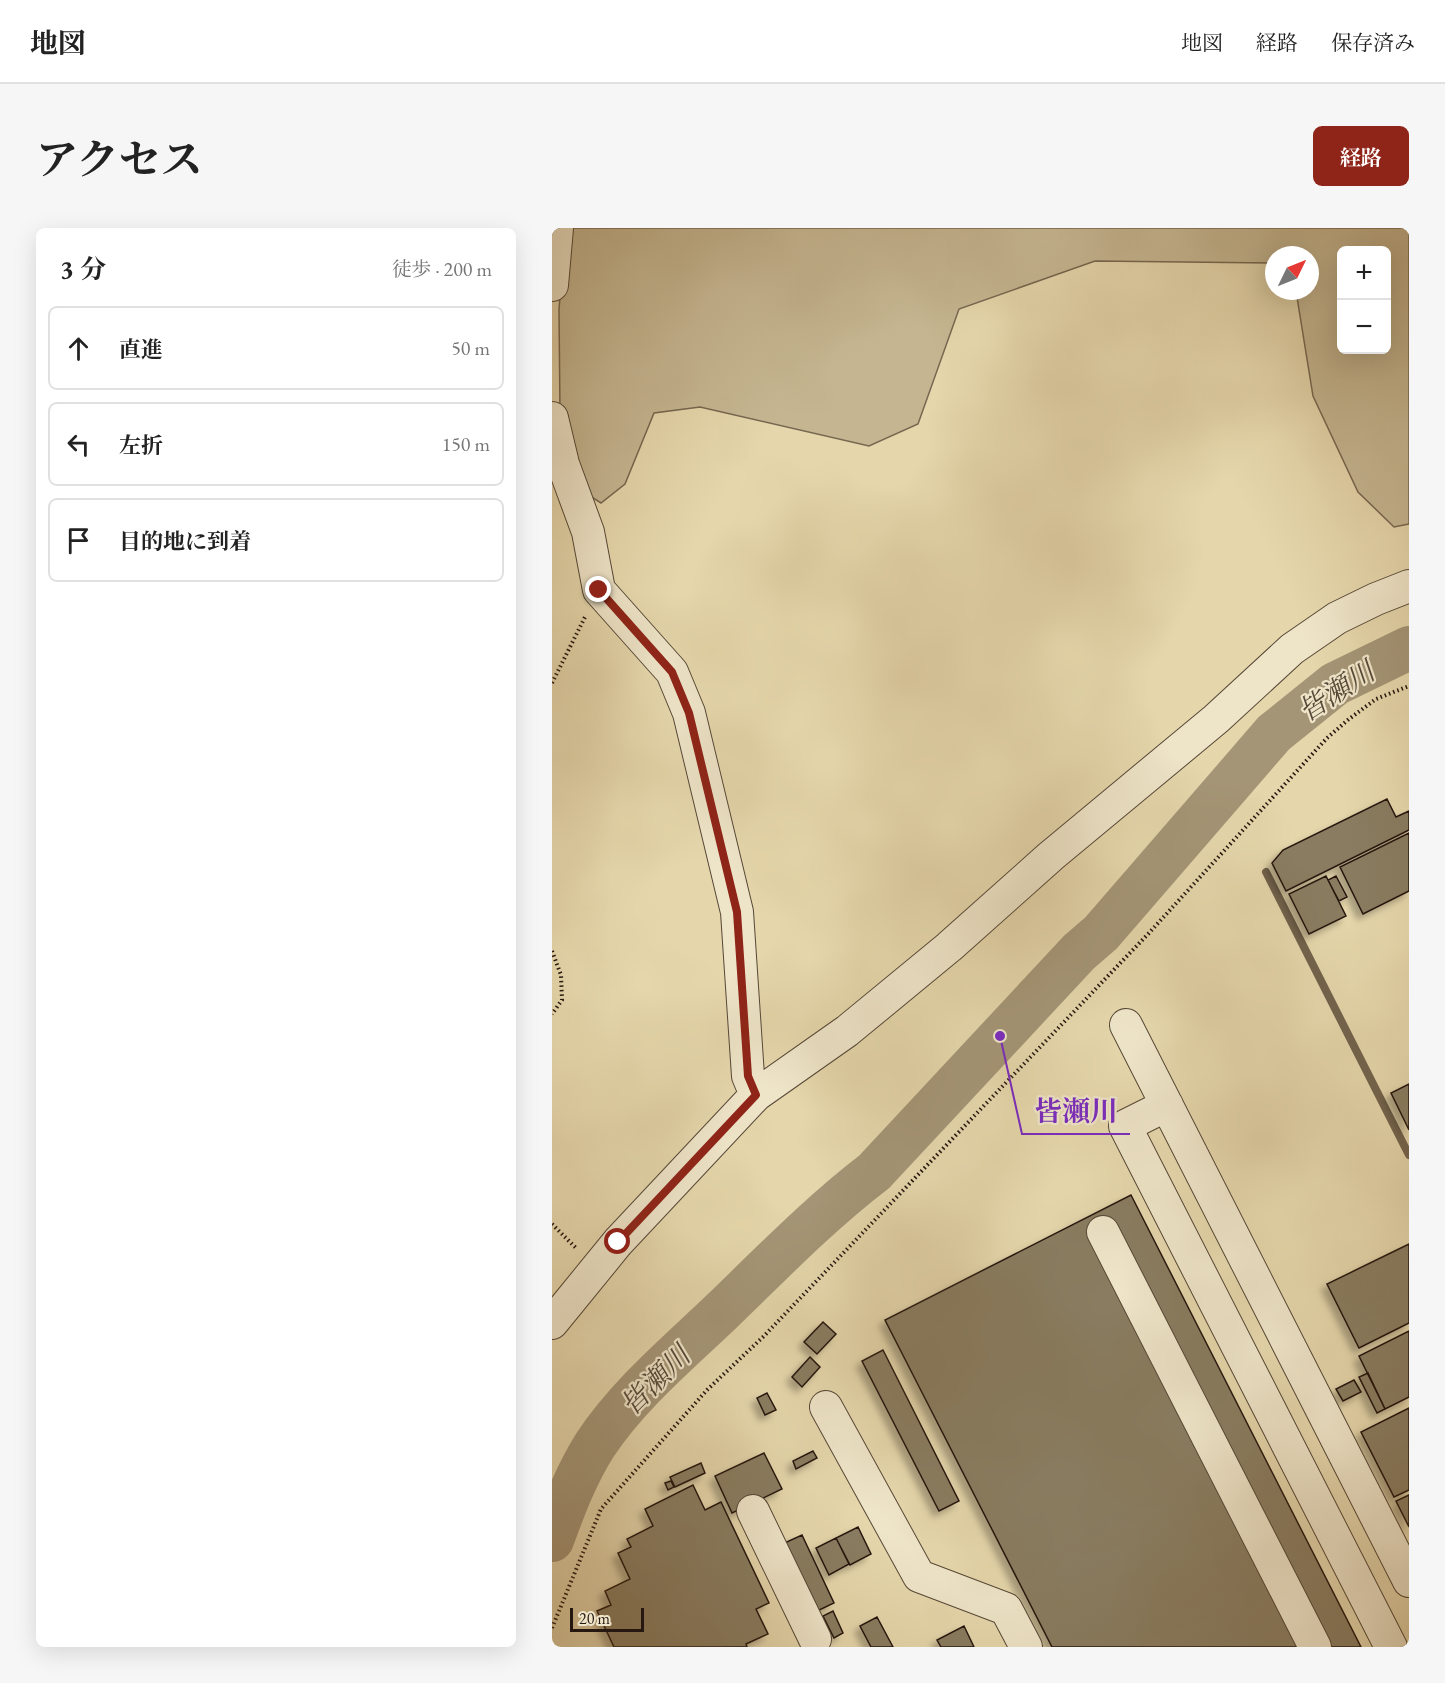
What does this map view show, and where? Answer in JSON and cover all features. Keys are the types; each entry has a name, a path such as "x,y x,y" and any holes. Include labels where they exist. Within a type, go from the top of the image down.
{"street":[{"path":"552,285 557,228"},
{"path":"552,418 563,464 588,532 599,590 672,672 689,713 737,912 748,1076 756,1095"},
{"path":"552,1323 618,1242 756,1095 847,1030 940,954 1051,856 1215,719 1292,649 1337,618 1408,586"},
{"path":"1126,1025 1409,1581"},
{"path":"1167,1105 1125,1126 1391,1647"},
{"path":"1103,1232 1315,1647"},
{"path":"826,1407 919,1576 1006,1609 1026,1647"},
{"path":"753,1511 811,1644"}],"path":[{"path":"552,683 599,590"},
{"path":"552,1628 602,1509 707,1390 764,1336 1149,933 1328,738 1376,699 1409,686"},
{"path":"552,951 561,975 562,1000 552,1014"},
{"path":"552,1224 597,1269"}],"shaded area":[{"path":"565,228 1409,228 1409,524 1394,527 1358,492 1313,396 1297,300 1319,300 1319,246 1265,246 1265,263 1095,261 959,309 918,424 869,446 700,407 654,413 625,484 601,503 579,489 560,415 559,310"}],"building":[{"path":"1387,799 1396,817 1409,811 1409,830 1286,891 1272,863 1283,850"},
{"path":"1409,833 1409,891 1363,914 1340,867"},
{"path":"1326,876 1346,916 1309,934 1289,894"},
{"path":"1336,876 1347,897 1339,901 1328,880"},
{"path":"1409,1084 1409,1130 1391,1093"},
{"path":"1131,1195 1361,1647 1052,1647 885,1320"},
{"path":"1409,1244 1409,1323 1359,1348 1327,1284"},
{"path":"823,1322 836,1334 817,1354 804,1342"},
{"path":"1409,1331 1409,1397 1385,1409 1359,1356"},
{"path":"883,1350 959,1501 939,1511 862,1361"},
{"path":"810,1357 820,1367 802,1387 792,1377"},
{"path":"1368,1373 1385,1409 1377,1413 1359,1377"},
{"path":"1354,1380 1361,1392 1343,1401 1336,1389"},
{"path":"767,1393 776,1410 765,1415 757,1398"},
{"path":"1409,1408 1409,1490 1394,1497 1361,1432"},
{"path":"813,1451 817,1458 796,1469 793,1461"},
{"path":"764,1453 782,1489 732,1513 715,1476"},
{"path":"701,1463 705,1473 675,1487 670,1477"},
{"path":"671,1481 674,1487 668,1490 665,1483"},
{"path":"693,1485 705,1510 721,1502 769,1603 756,1609 768,1634 746,1644 747,1647 614,1647 597,1611 611,1605 605,1591 630,1579 618,1553 631,1547 627,1539 653,1526 645,1509"},
{"path":"1409,1495 1409,1527 1396,1501"},
{"path":"858,1527 871,1554 850,1565 836,1538"},
{"path":"802,1535 834,1603 813,1613 780,1545"},
{"path":"836,1538 849,1564 829,1575 816,1548"},
{"path":"833,1611 843,1633 834,1638 823,1616"},
{"path":"877,1617 893,1647 871,1647 860,1626"},
{"path":"964,1626 974,1647 941,1647 937,1640"}],"waterway":[{"name":"皆瀬川","path":"552,1540 571,1491 588,1456 622,1409 638,1392 795,1240 874,1172 1079,952 1101,933 1274,733 1335,684 1409,648"},
{"path":"1266,872 1409,1155"}],"place":[{"name":"皆瀬川","path":"1000,1036"}],"route":[{"path":"599,590 672,672 689,713 737,912 748,1076 756,1095 618,1242"}]}
